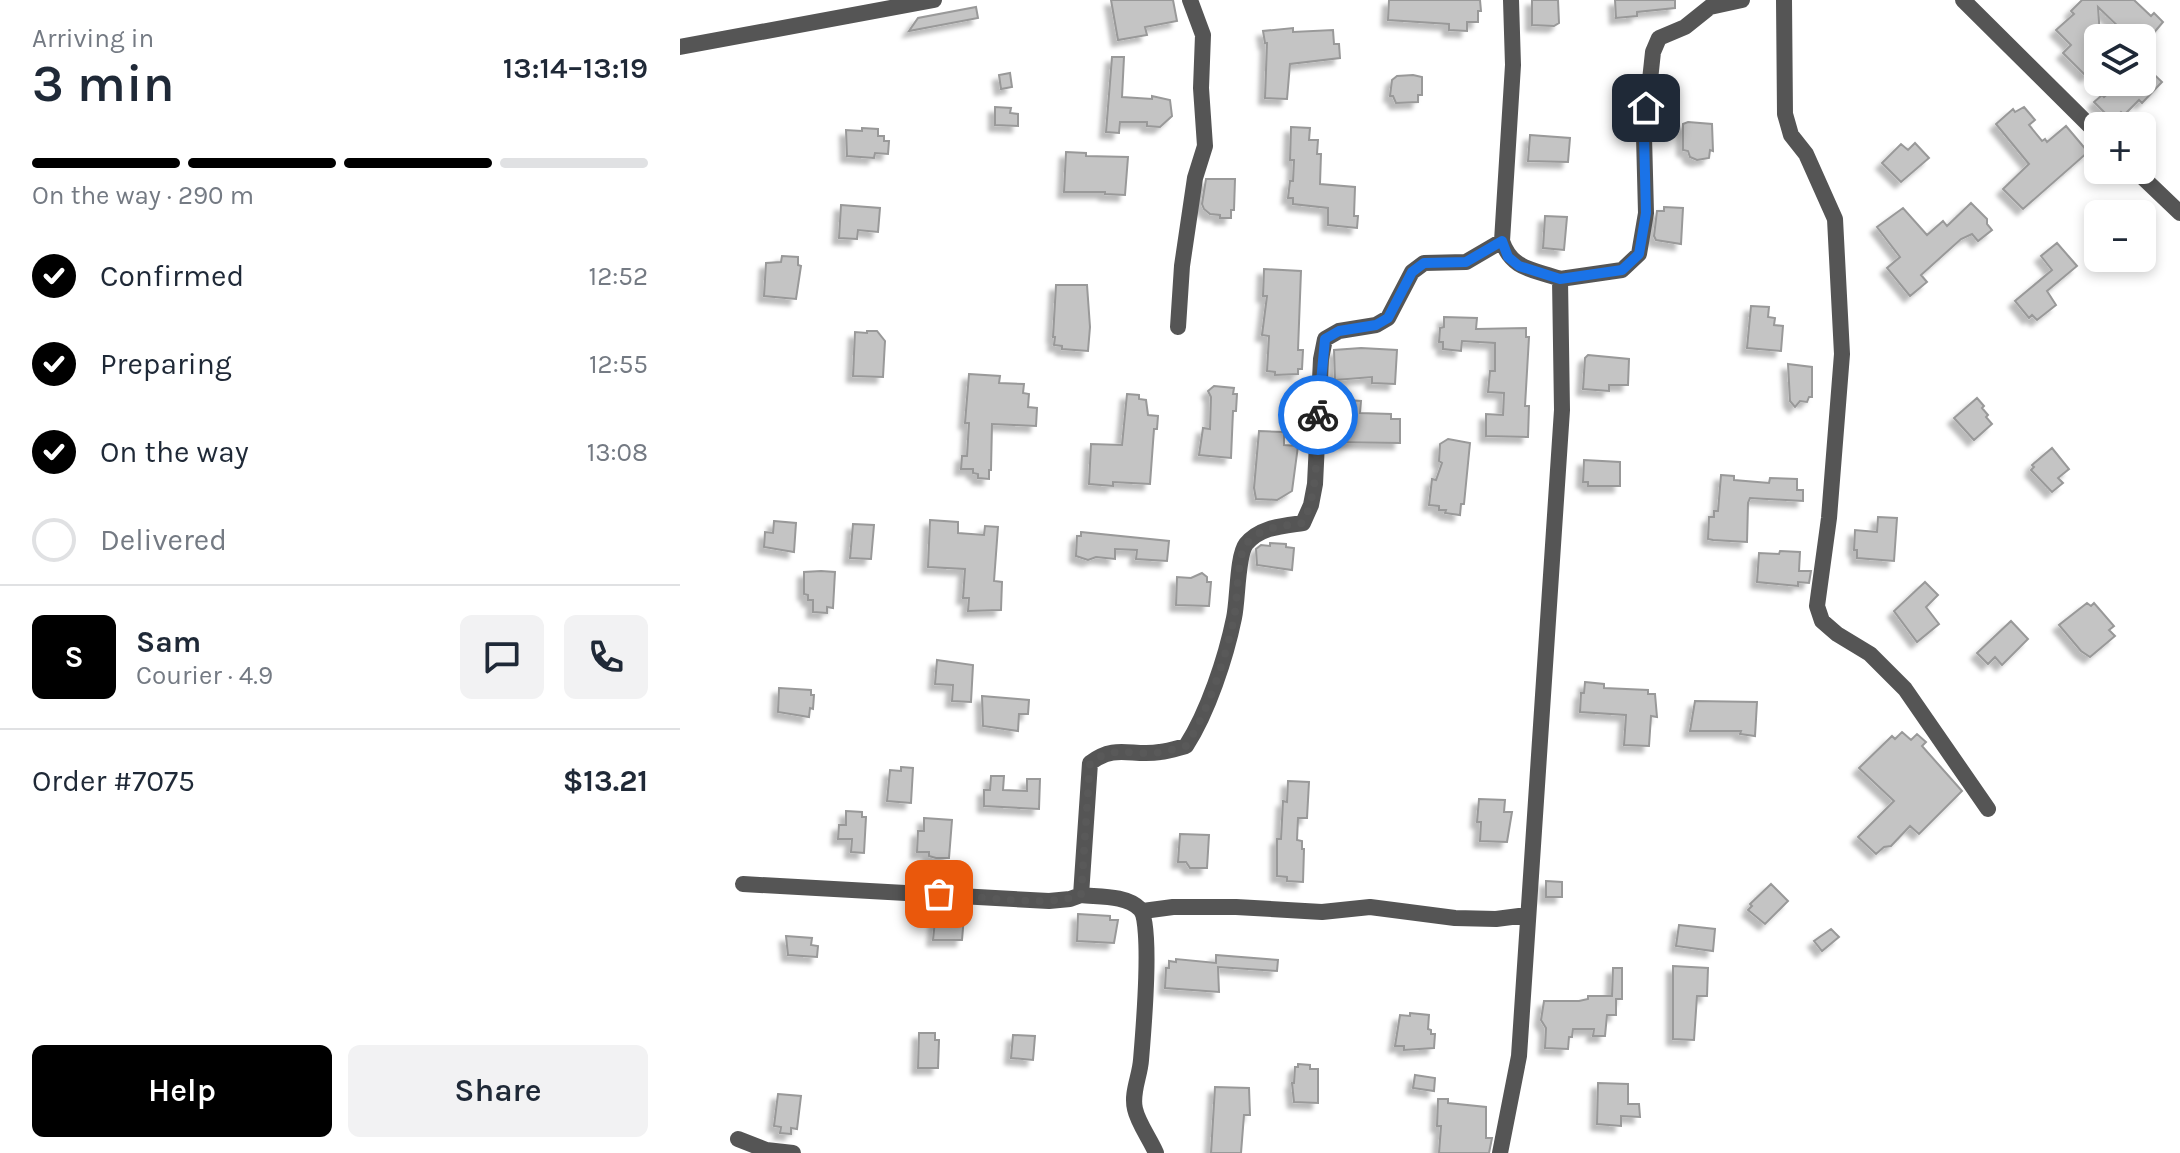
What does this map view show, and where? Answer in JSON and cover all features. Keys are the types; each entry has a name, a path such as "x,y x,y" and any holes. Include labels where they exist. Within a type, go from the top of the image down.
{"street":[{"path":"680,47 934,0"},
{"path":"1178,327 1182,266 1195,178 1205,146 1201,88 1203,35 1190,0"},
{"path":"1511,0 1513,65 1502,241 1508,257 1519,266 1560,279 1622,270 1639,254 1646,213 1644,136 1653,52 1659,38 1685,27 1710,7 1742,0"},
{"path":"1784,0 1785,114 1791,135 1806,154 1835,219 1842,354 1829,518 1817,606 1822,621 1870,654 1905,689 1988,809"},
{"path":"1963,0 2084,120"},
{"path":"2150,184 2180,213"},
{"path":"1081,895 1090,763 1113,751 1159,753 1186,746 1201,723 1233,620 1243,548 1253,537 1272,527 1303,523 1311,505 1325,339 1339,331 1376,325 1388,318 1412,272 1424,263 1466,262 1502,241"},
{"path":"1500,1153 1519,1056 1534,845 1562,410 1560,279"},
{"path":"743,884 1049,901 1081,895 1133,903 1143,911 1147,928 1141,1064 1135,1110 1156,1153"},
{"path":"1143,911 1173,907 1236,907 1322,912 1370,907 1455,918 1496,919 1527,915"},
{"path":"738,1139 766,1150 793,1153"}],"building":[{"path":"1111,0 1173,0 1177,21 1145,27 1147,35 1118,40"},
{"path":"1389,0 1480,0 1481,11 1478,11 1478,22 1467,22 1467,31 1449,30 1449,24 1388,20"},
{"path":"1532,0 1558,0 1559,23 1554,26 1532,25"},
{"path":"1615,0 1675,0 1675,8 1637,12 1637,16 1616,18"},
{"path":"2082,0 2134,0 2151,16 2154,13 2163,22 2156,30 2156,24 2116,24 2098,7 2099,24 2084,24 2084,74 2063,53 2071,45 2056,30 2074,14 2071,11"},
{"path":"976,7 978,18 909,31 918,18"},
{"path":"1293,28 1293,32 1333,30 1334,44 1339,44 1340,58 1290,64 1287,99 1265,98 1267,43 1263,31"},
{"path":"1112,57 1124,57 1122,97 1152,99 1152,96 1170,100 1172,116 1160,127 1147,126 1147,122 1120,122 1119,133 1106,132"},
{"path":"1010,73 1012,87 1001,89 999,75"},
{"path":"1397,76 1422,77 1422,95 1418,95 1418,102 1396,103 1390,96 1392,80"},
{"path":"2149,96 2142,103 2139,100 2127,112 2104,112 2094,102 2104,97"},
{"path":"995,107 1011,108 1010,113 1018,114 1018,126 995,125"},
{"path":"2024,107 2035,120 2029,125 2042,141 2045,139 2047,142 2066,126 2084,147 2084,156 2023,209 2003,189 2029,164 1996,124 2013,109 2015,112"},
{"path":"1683,124 1712,124 1713,151 1710,150 1709,158 1697,160 1683,150"},
{"path":"1291,127 1310,128 1309,140 1318,140 1320,184 1355,187 1354,216 1358,216 1357,228 1328,225 1328,208 1293,204 1293,198 1288,198 1294,160 1290,160"},
{"path":"862,128 878,129 878,136 884,136 884,141 889,141 888,154 875,153 874,158 847,156 846,130 862,131"},
{"path":"1530,135 1570,138 1568,162 1528,161"},
{"path":"1915,143 1929,158 1901,182 1882,163 1901,144 1908,150"},
{"path":"1066,152 1128,157 1125,195 1064,192"},
{"path":"1206,179 1235,179 1231,218 1220,218 1220,215 1210,214 1204,209"},
{"path":"1971,203 1987,219 1992,230 1978,241 1972,234 1961,239 1921,275 1927,282 1910,296 1887,268 1900,257 1877,227 1903,208 1927,235 1943,221 1947,226"},
{"path":"841,205 880,208 878,232 858,230 857,239 839,238"},
{"path":"1664,207 1683,208 1681,244 1656,240 1654,236 1657,211 1664,211"},
{"path":"1545,216 1567,217 1564,250 1543,248"},
{"path":"2057,243 2077,266 2047,291 2056,305 2037,320 2032,315 2029,318 2015,301 2052,270 2041,256"},
{"path":"782,256 798,257 798,265 801,266 796,299 764,296 766,263 781,262"},
{"path":"1264,269 1301,271 1298,350 1303,350 1302,369 1298,369 1298,374 1275,375 1275,372 1267,371 1269,336 1262,335 1267,296 1263,296"},
{"path":"1056,285 1087,285 1088,351 1062,349 1062,346 1054,345"},
{"path":"1751,306 1769,307 1768,317 1775,318 1774,325 1783,326 1781,351 1747,348"},
{"path":"1444,317 1477,318 1476,329 1526,328 1526,337 1529,337 1525,406 1529,406 1528,437 1486,436 1486,414 1503,415 1504,393 1488,392 1490,371 1495,371 1495,343 1462,341 1461,351 1443,349 1443,342 1439,342"},
{"path":"877,331 885,341 883,377 853,376 855,332"},
{"path":"1334,350 1397,350 1395,384 1372,383 1372,377 1335,380"},
{"path":"1588,355 1629,359 1628,385 1609,385 1609,391 1583,389 1585,358"},
{"path":"1788,364 1812,367 1812,397 1807,402 1800,401 1795,407 1790,401"},
{"path":"969,374 1000,376 999,383 1024,384 1023,393 1029,394 1028,407 1037,408 1036,426 992,424 989,479 978,478 973,469 961,469 962,456 967,456 969,423 965,423"},
{"path":"1214,386 1234,388 1233,394 1237,394 1231,458 1199,455 1203,428 1210,429 1211,397 1208,391"},
{"path":"1127,394 1139,395 1139,399 1146,400 1148,415 1158,416 1157,429 1154,429 1150,484 1089,484 1091,444 1122,445"},
{"path":"1977,398 1992,424 1974,440 1954,418"},
{"path":"1347,400 1361,401 1360,413 1391,414 1391,419 1400,419 1400,443 1328,442 1329,417 1335,417 1335,412 1346,413"},
{"path":"1259,431 1284,432 1284,445 1298,446 1292,491 1277,500 1256,499 1254,488"},
{"path":"1448,439 1470,443 1464,504 1461,504 1460,515 1445,513 1446,510 1439,510 1439,506 1429,505 1432,479 1436,480 1442,463 1439,461 1440,444"},
{"path":"2052,448 2069,469 2058,478 2063,483 2052,492 2031,470 2032,465"},
{"path":"1584,460 1620,462 1620,486 1588,486 1588,482 1583,482"},
{"path":"1721,475 1734,476 1734,480 1769,483 1770,478 1797,479 1797,490 1803,490 1803,501 1750,498 1747,542 1708,539 1709,517 1714,517 1714,511 1718,511"},
{"path":"1878,517 1897,518 1894,561 1857,558 1857,550 1854,550 1855,530 1877,532"},
{"path":"930,520 958,522 958,533 984,535 985,526 998,527 994,581 1002,582 1001,610 968,611 969,598 963,598 965,569 928,567"},
{"path":"774,521 796,523 794,552 764,547 765,532 773,533"},
{"path":"853,524 874,525 871,559 850,558"},
{"path":"1081,532 1169,541 1167,561 1136,559 1137,550 1115,549 1115,559 1096,557 1088,560 1076,556 1077,536 1081,536"},
{"path":"1270,543 1294,548 1292,570 1257,565 1256,549 1261,545 1270,546"},
{"path":"1780,551 1800,552 1799,571 1811,571 1809,583 1798,582 1798,586 1757,582 1759,553 1779,554"},
{"path":"804,572 835,572 833,608 827,607 827,613 813,612 813,600 808,600 808,595 804,594"},
{"path":"1202,573 1207,577 1207,582 1211,582 1209,606 1176,605 1177,577 1191,578"},
{"path":"1925,582 1938,595 1926,607 1939,624 1917,642 1894,611"},
{"path":"2087,603 2091,606 2094,603 2114,626 2109,630 2115,636 2090,657 2059,625"},
{"path":"2011,621 2028,639 2002,665 1995,657 1988,664 1977,653"},
{"path":"937,660 973,665 971,702 952,701 953,685 935,684"},
{"path":"1585,682 1604,684 1604,688 1648,690 1648,694 1655,694 1657,717 1651,716 1649,746 1624,745 1626,715 1580,712"},
{"path":"779,688 811,690 811,695 814,695 813,709 810,708 809,717 778,712"},
{"path":"982,696 1029,700 1028,714 1019,714 1018,731 983,726"},
{"path":"1695,701 1757,702 1755,736 1740,734 1741,731 1690,731"},
{"path":"1902,732 1911,740 1917,734 1926,742 1922,746 1962,791 1919,834 1910,826 1891,846 1884,847 1876,854 1858,837 1894,801 1859,768 1892,736 1895,739"},
{"path":"901,767 913,768 911,803 887,801 890,770 901,771"},
{"path":"991,776 1004,776 1003,790 1027,791 1027,779 1040,779 1039,809 984,806 984,790 990,790"},
{"path":"1288,781 1309,782 1307,818 1298,818 1297,840 1302,841 1304,849 1303,882 1287,881 1287,877 1277,876 1277,839 1281,839 1283,801 1287,802"},
{"path":"1479,799 1505,800 1504,812 1512,812 1507,842 1480,841 1481,822 1477,822"},
{"path":"846,811 862,812 862,817 866,817 864,853 851,852 852,839 838,839 839,825 846,825"},
{"path":"924,818 952,820 949,858 917,852 918,831 924,831"},
{"path":"1180,834 1209,835 1207,868 1190,868 1186,862 1178,862"},
{"path":"1546,881 1562,882 1562,897 1546,897"},
{"path":"1771,884 1788,901 1765,924 1748,910 1752,906 1750,904"},
{"path":"943,908 959,909 959,916 964,916 962,940 933,940 936,911 943,911"},
{"path":"1078,914 1110,916 1110,920 1118,920 1114,943 1077,941"},
{"path":"1679,925 1715,929 1713,951 1676,946"},
{"path":"1831,929 1839,937 1822,951 1814,941"},
{"path":"786,936 812,938 811,945 818,946 817,957 788,955"},
{"path":"1216,955 1278,960 1277,971 1218,967 1219,992 1165,988 1169,961 1216,963"},
{"path":"1673,966 1708,968 1707,996 1697,996 1694,1040 1673,1039"},
{"path":"1613,968 1622,968 1622,999 1616,999 1616,1015 1607,1015 1605,1036 1593,1036 1594,1029 1573,1029 1568,1049 1545,1048 1546,1028 1541,1020 1544,1001 1579,1001 1588,999 1588,996 1612,996"},
{"path":"1410,1013 1429,1015 1428,1029 1435,1034 1434,1048 1404,1050 1404,1046 1395,1046 1400,1015 1410,1016"},
{"path":"919,1033 935,1033 935,1040 939,1040 938,1068 918,1068"},
{"path":"1013,1035 1035,1036 1033,1060 1011,1058"},
{"path":"1298,1064 1318,1069 1318,1103 1294,1102 1292,1083"},
{"path":"1415,1075 1435,1078 1434,1091 1413,1088"},
{"path":"1598,1083 1628,1084 1628,1104 1639,1104 1640,1117 1621,1116 1621,1126 1597,1124"},
{"path":"1215,1087 1249,1088 1250,1115 1244,1115 1241,1153 1211,1153"},
{"path":"778,1094 801,1096 797,1129 791,1128 791,1134 780,1133 781,1127 774,1126"},
{"path":"1438,1099 1486,1107 1486,1138 1492,1138 1489,1153 1439,1153 1441,1126 1437,1126"}],"way so far":[{"path":"939,894 1049,901 1081,895 1090,763 1113,751 1159,753 1186,746 1201,723 1233,620 1243,548 1253,537 1272,527 1303,523 1311,505 1318,415"}],"route":[{"path":"1318,415 1325,339 1339,331 1376,325 1388,318 1412,272 1424,263 1466,262 1502,241 1508,257 1519,266 1560,279 1622,270 1639,254 1646,213 1646,108"}]}
